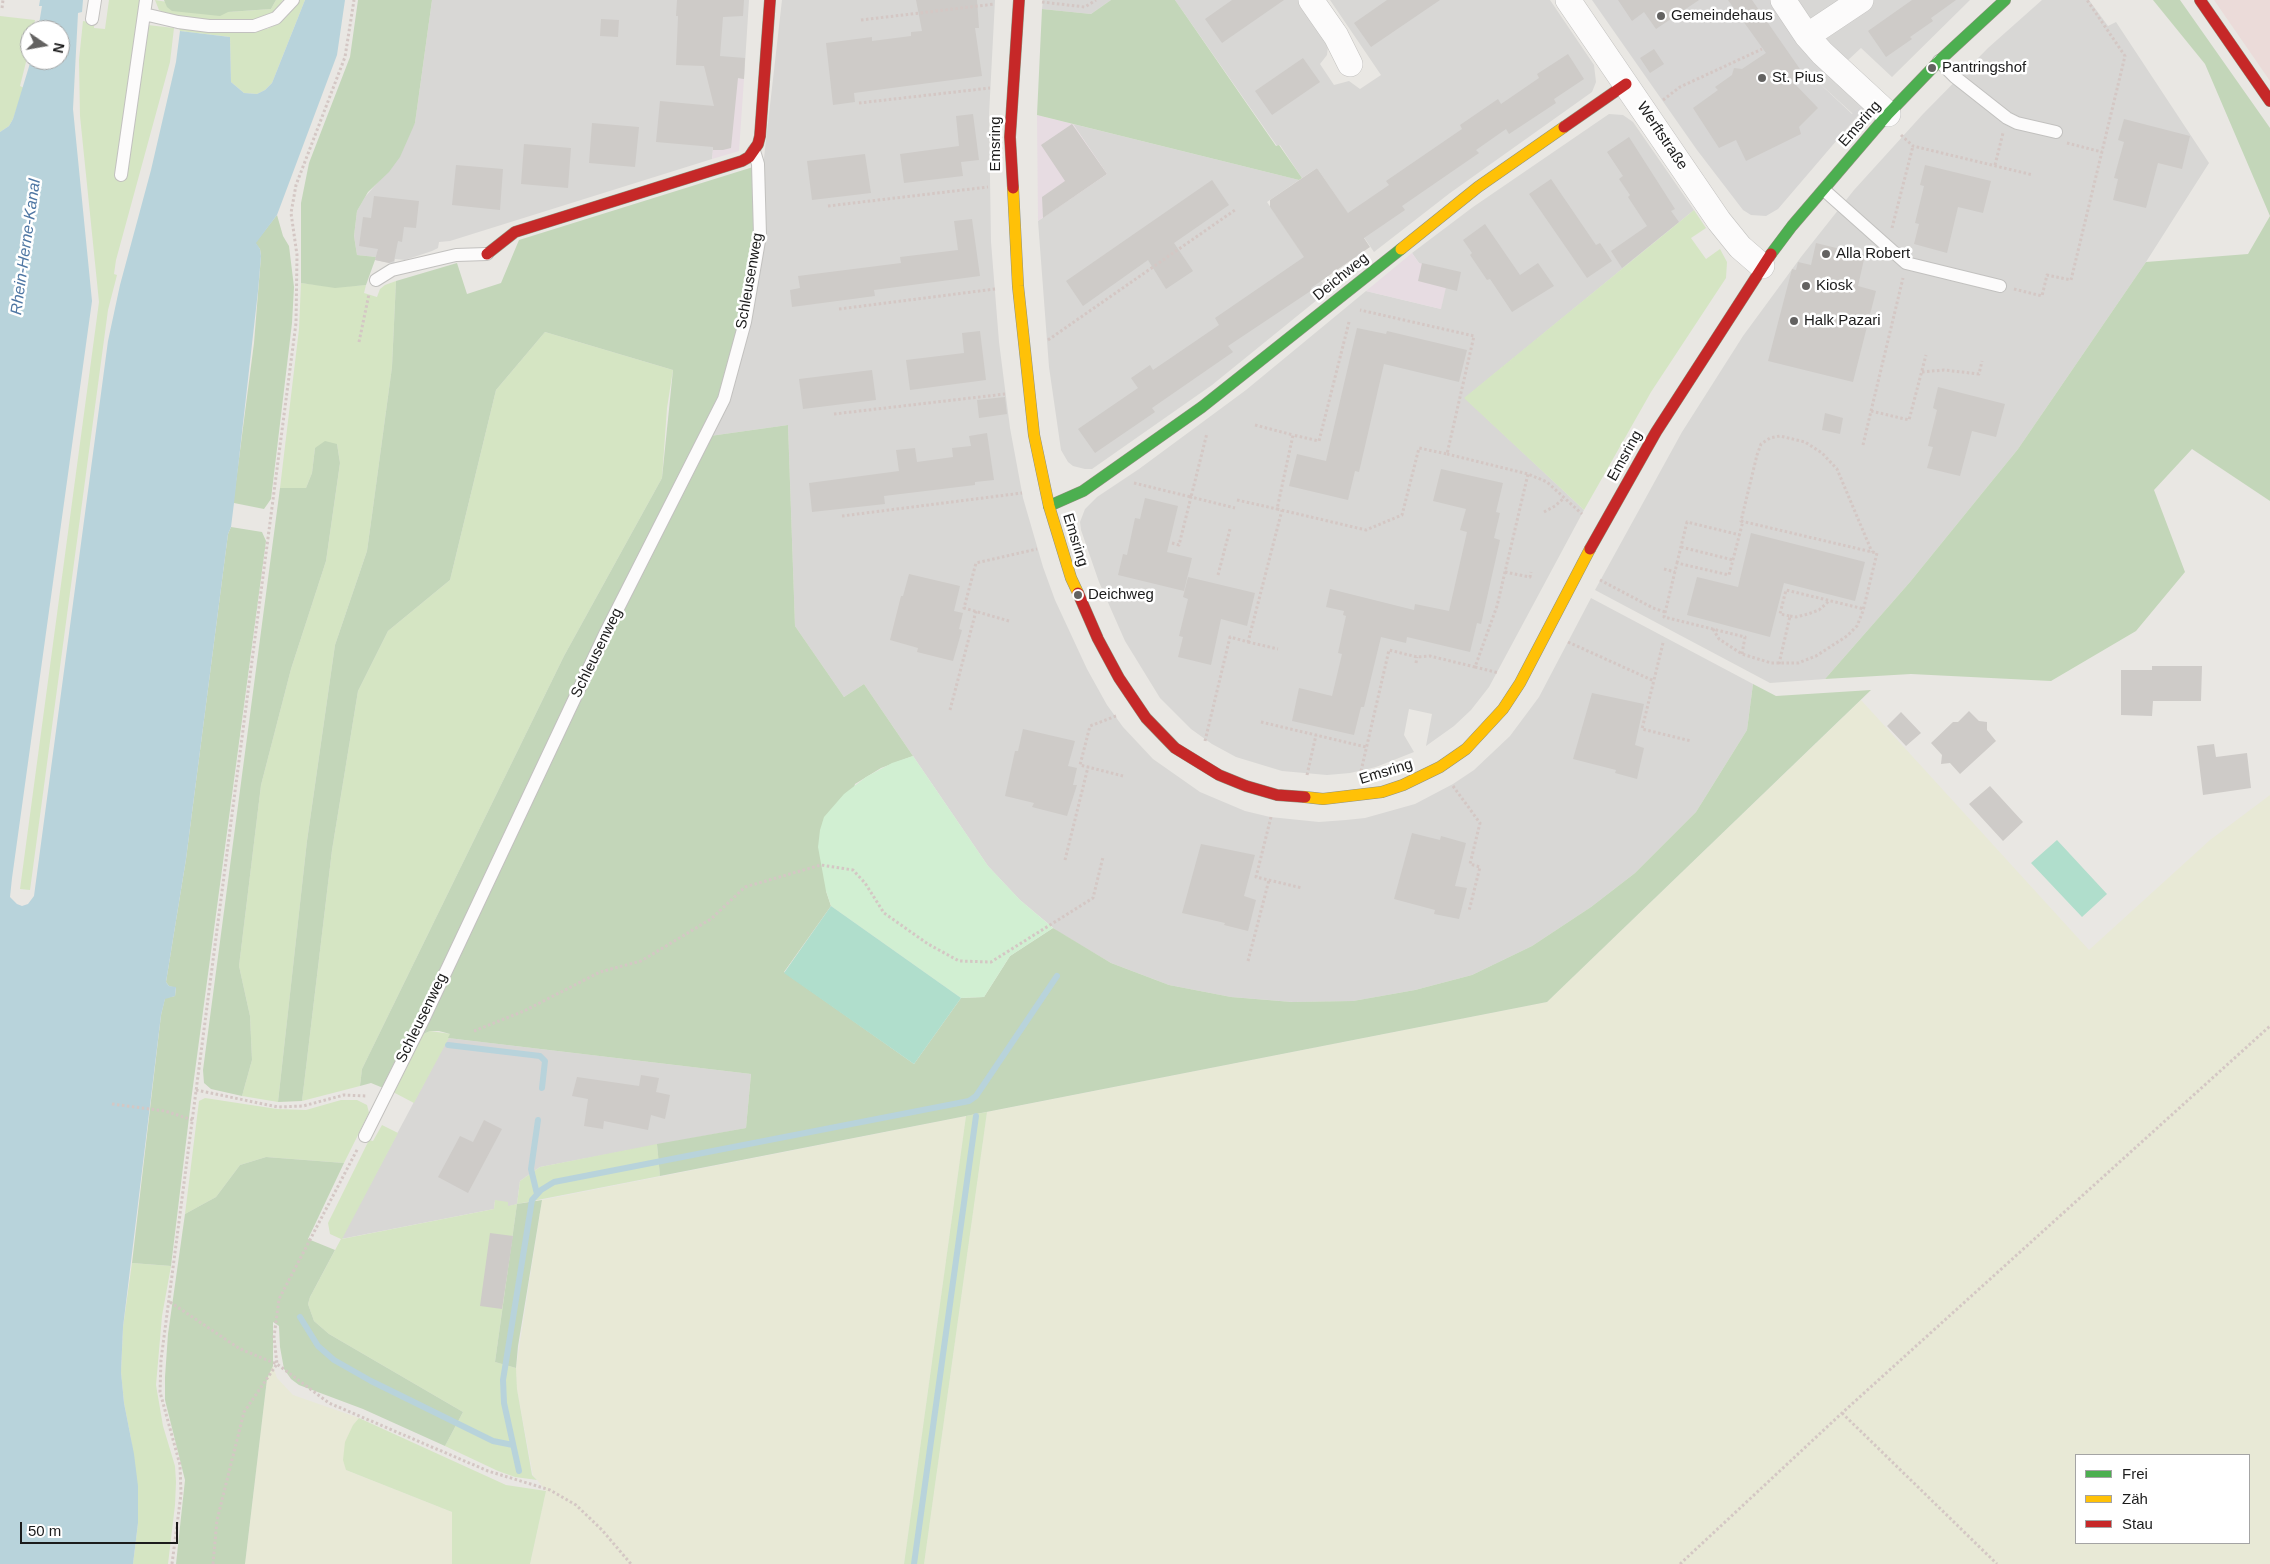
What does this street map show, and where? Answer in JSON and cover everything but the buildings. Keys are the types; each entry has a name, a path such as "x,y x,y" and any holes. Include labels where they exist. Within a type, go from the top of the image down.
{"street":[{"name":"Schleusenweg","path":"754,151 760,136 770,0"},
{"path":"1311,0 1336,36 1350,64"},
{"name":"Werftstraße","path":"1568,0 1719,221 1740,247 1762,266"},
{"path":"1783,0 1807,36 1886,117"},
{"path":"1807,36 1861,0"},
{"name":"Emsring","path":"1019,3 1012,85 1011,184 1023,345 1034,436 1045,490 1059,543 1071,578 1098,639 1136,705 1164,737 1192,760 1237,783 1277,795 1324,799 1360,796 1403,785 1440,767 1466,748 1504,709 1547,632 1600,530 1656,432 1762,266 1792,226 1886,117 1939,61 2005,0"},
{"path":"2200,0 2270,101"},
{"name":"Deichweg","path":"1049,506 1083,491 1202,407 1478,187 1626,84"},
{"path":"488,254 514,232 742,161 754,151"}],"lane":[{"path":"92,19 95,0"},
{"path":"122,175 146,0"},
{"path":"144,14 178,22 209,26 254,26 276,18 293,0"},
{"path":"1939,61 1955,77 2007,118 2016,123 2056,132"},
{"name":"Schleusenweg","path":"364,1136 424,1018 606,634 724,399 745,322 760,235 758,164 754,151"},
{"path":"1824,190 1906,262 2000,286"},
{"path":"376,280 392,270 456,255 488,254"}],"path":[{"path":"2,8 3,0"},
{"path":"172,1564 180,1494 180,1465 160,1392 161,1360 296,331 297,263 292,202 296,185 345,57 354,0"},
{"path":"1040,2 1085,7 1096,0"},
{"path":"2000,286 2042,296 2047,275 2071,280 2125,56 2087,0"},
{"path":"861,20 995,4 1019,3"},
{"path":"1680,87 1762,49"},
{"path":"859,103 1012,85"},
{"path":"1886,117 1913,146 2033,176"},
{"path":"1995,166 2007,118"},
{"path":"2056,132 2066,143 2102,152"},
{"path":"1888,246 1913,146"},
{"path":"828,206 1011,184"},
{"path":"1023,345 1045,342 1235,210"},
{"path":"1864,445 1906,262"},
{"path":"359,342 367,297 376,280"},
{"path":"839,309 1018,286"},
{"path":"1342,295 1352,308 1474,336 1447,454"},
{"path":"1255,425 1319,440 1352,308"},
{"path":"1871,411 1909,420 1926,355"},
{"path":"1922,372 1944,370 1979,374 1982,361"},
{"path":"834,414 1028,391"},
{"path":"1172,543 1179,544 1210,418 1202,407"},
{"path":"1277,509 1294,435"},
{"path":"1677,563 1729,575 1761,444 1775,436 1805,442 1822,453 1843,477 1872,552"},
{"path":"1237,500 1366,530 1402,515 1419,448 1528,474 1547,482 1600,530"},
{"path":"1114,470 1121,480 1235,508"},
{"path":"1360,796 1360,772 1389,650 1417,657 1430,656 1475,666 1497,606 1528,474"},
{"path":"842,516 1045,490"},
{"path":"1544,512 1556,506 1564,498"},
{"path":"1248,642 1282,510"},
{"path":"1713,629 1719,639 1742,654 1780,664 1798,662 1816,656 1835,645 1857,626 1864,609 1876,553 1743,521"},
{"path":"1740,535 1687,522 1664,617 1745,637 1742,654"},
{"path":"1218,575 1230,529"},
{"path":"1009,621 964,608 976,563 1059,543"},
{"path":"1681,547 1733,560"},
{"path":"1580,569 1653,608 1665,612"},
{"path":"1664,569 1676,572"},
{"path":"1505,572 1530,577 1531,572"},
{"path":"1829,601 1819,610 1808,614 1790,616 1780,614 1786,590 1864,609"},
{"path":"950,710 976,611"},
{"path":"1780,664 1790,616"},
{"path":"1547,632 1654,681"},
{"path":"1192,760 1206,739 1230,637 1278,649"},
{"path":"1663,643 1642,729 1691,741"},
{"path":"1416,662 1417,657"},
{"path":"1124,776 1080,765 1090,726 1117,716 1136,705"},
{"path":"1261,722 1366,747"},
{"path":"1301,798 1316,735"},
{"path":"1065,860 1088,767"},
{"path":"1440,767 1480,823 1470,864 1480,867 1469,911"},
{"path":"1277,795 1256,876 1302,888"},
{"path":"474,1031 524,1011 600,972 641,961 712,918 744,887 822,865 853,870 865,883 884,913 928,944 959,961 991,962 1093,898 1104,857"},
{"path":"1248,961 1269,880"},
{"path":"1680,1564 1842,1413 2270,1026"},
{"path":"196,1090 278,1107 303,1106 344,1095 360,1095 381,1101"},
{"path":"112,1104 165,1111 193,1120"},
{"path":"213,1564 217,1520 244,1412 277,1364 274,1337 279,1299 364,1136"},
{"path":"170,1302 240,1349 277,1364 329,1403 488,1471 550,1490 576,1505 602,1530 631,1564"},
{"path":"1842,1413 1997,1564"}],"shaded area":[{"path":"432,0 749,0 744,79 722,77 712,159 450,241 439,242 438,248 432,251 405,260 395,259 394,264 375,260 376,257 357,255 354,236 357,211 365,197 378,182 415,123"},
{"path":"782,0 995,0 989,115 991,242 999,342 1010,428 1023,498 1043,567 1055,600 1087,669 1107,705 1123,727 1153,759 1200,792 1245,811 1270,817 1319,822 1346,820 1365,818 1415,804 1453,784 1474,770 1510,736 1539,697 1591,598 1753,684 1747,730 1696,812 1635,873 1591,907 1532,946 1472,975 1415,990 1353,1001 1293,1002 1231,997 1169,985 1111,963 1057,931 1020,900 988,866 864,684 844,697 795,626 788,425 710,436 764,231 764,158"},
{"path":"1043,0 1111,0 1091,14 1042,9"},
{"path":"1175,0 1299,0 1328,46 1327,55 1320,64 1334,85 1349,81 1360,89 1381,75 1330,0 1550,0 1594,65 1596,82 1592,92 1450,193 1374,252 1317,168 1302,178 1280,145 1277,146"},
{"path":"1592,0 1774,0 1829,70 1818,82 1852,114 1864,102 1867,105 1778,209 1766,216 1751,215 1743,210 1697,150"},
{"path":"1795,0 1970,0 1892,77 1861,48 1846,62 1824,41"},
{"path":"2042,0 2089,0 2108,26 2116,22 2209,163 2146,262 2018,449 1910,582 1825,679 1770,683 1595,590 1682,432 1743,336 1801,257 1854,190 1923,114 1988,48"},
{"path":"2214,0 2270,0 2270,81"},
{"path":"1829,70 1864,102 1853,114 1818,82"},
{"path":"719,77 744,79 739,151 712,159"},
{"path":"1609,114 1623,115 1633,122 1694,210 1465,398 1584,510 1489,687 1471,710 1454,726 1426,746 1432,714 1409,709 1404,735 1414,752 1376,767 1350,773 1327,775 1282,771 1236,757 1212,744 1191,729 1160,698 1125,641 1099,582 1081,530 1080,522 1085,509 1097,497 1139,469 1246,390 1366,291 1441,309 1419,263 1412,253 1473,207"},
{"path":"1037,115 1073,124 1107,174 1038,221"},
{"path":"1073,124 1299,180 1267,202 1328,291 1212,385 1092,469 1073,466 1068,462 1061,450 1049,367 1038,221 1107,174"},
{"path":"1412,253 1419,263 1450,270 1441,309 1366,291"},
{"path":"448,1038 751,1074 746,1128 540,1167 520,1181 517,1204 507,1207 495,1200 494,1209 341,1239"}],"green space":[{"path":"109,0 143,0 139,24 174,28 170,62 116,260 114,274 117,275 108,310 30,890 20,889 99,302 80,116 79,60 83,21 94,23 94,28 105,29"},
{"path":"155,0 228,12 271,9 276,0 283,0 275,11 254,21 227,21 173,18 159,10"},
{"path":"164,0 276,0 271,9 228,12 220,16 172,11 167,7"},
{"path":"294,0 305,0 272,83 265,90 257,94 244,93 231,82 230,37 180,31 179,28 230,32 267,29 280,23 287,16"},
{"path":"358,0 432,0 415,123 400,157 389,172 368,192 357,211 354,236 357,255 376,257 375,260 366,285 335,288 301,283 301,203 309,163 350,57"},
{"path":"1111,0 1175,0 1276,146 1279,145 1302,178 1299,180 1037,115 1042,9 1091,14"},
{"path":"2153,0 2180,0 2270,128 2270,216 2205,64"},
{"path":"0,16 35,20 20,20 20,70 24,70 20,86 24,88 13,119 9,126 0,132"},
{"path":"753,167 754,230 742,311 710,436 788,425 795,626 844,697 864,684 913,756 881,768 855,784 826,891 831,906 784,972 914,1064 961,998 984,997 1010,956 1053,928 1111,963 1169,985 1231,997 1292,1002 1353,1001 1415,990 1472,975 1532,946 1591,907 1635,873 1696,812 1747,730 1753,684 1776,696 1871,690 1547,1002 660,1176 657,1144 746,1128 751,1074 448,1038 450,1034 430,1031 421,1035 393,1092 371,1083 360,1086 362,1069 564,656 662,478 673,370 545,332 496,390 450,580 388,631 358,691 332,850 302,1101 278,1102 307,841 335,645 367,551 392,367 396,281 457,263 467,294 501,283 519,240"},
{"path":"1694,210 1706,228 1691,238 1706,259 1720,249 1727,262 1726,278 1651,392 1584,510 1464,398"},
{"path":"277,215 283,236 289,246 294,287 292,323 271,499 264,509 234,503 234,497 254,343 261,256 260,249 255,243"},
{"path":"2270,216 2270,501 2192,449 2154,490 2185,572 2136,631 2051,681 1911,674 1825,679 1910,582 2018,449 2146,262 2248,254"},
{"path":"396,281 392,367 367,551 335,645 307,841 278,1102 242,1096 252,1060 250,1016 239,966 261,785 291,669 326,561 340,463 337,444 315,448 312,473 306,488 280,488 299,329 301,283 335,287 366,285 364,293 377,297 380,289"},
{"path":"545,332 673,370 667,408 662,478 564,656 362,1069 360,1086 302,1101 332,850 358,691 388,631 450,580 496,390"},
{"path":"325,441 337,444 340,463 326,561 291,669 261,785 239,966 250,1016 252,1060 242,1096 211,1089 204,1083 203,1070 280,488 306,488 312,473 315,448"},
{"path":"231,527 262,532 266,541 191,1101 171,1266 132,1263 161,1015 165,998 175,996 176,988 169,986 166,982 186,859 228,534"},
{"path":"1861,700 2089,950 2210,840 2270,795 2270,1564 924,1564 987,1112 1547,1002"},
{"path":"913,756 988,866 1020,900 1053,928 1010,956 984,997 961,998 831,906 826,891 818,847 824,817 844,794 866,777 892,763"},
{"path":"2057,840 2107,894 2082,917 2031,863"},
{"path":"831,906 961,998 914,1064 784,973"},
{"path":"430,1031 451,1034 414,1103 393,1092 421,1035"},
{"path":"205,1098 277,1109 306,1110 341,1100 357,1100 367,1105 369,1113 344,1163 266,1157 240,1165 216,1197 185,1214 199,1101"},
{"path":"987,1112 924,1564 904,1564 966,1116"},
{"path":"966,1116 904,1564 530,1564 546,1491 533,1475 517,1389 516,1368 542,1200"},
{"path":"382,1125 398,1133 342,1239 494,1209 495,1200 508,1202 508,1206 517,1204 495,1362 516,1368 517,1389 532,1475 537,1480 515,1477 498,1471 445,1446 463,1412 329,1334 314,1321 308,1304 310,1297 341,1239 330,1234 328,1223 369,1140 373,1141"},
{"path":"657,1144 660,1176 517,1204 520,1181 540,1167"},
{"path":"266,1157 344,1163 308,1239 335,1250 310,1297 308,1304 314,1321 329,1334 463,1412 445,1446 363,1409 299,1385 291,1379 284,1369 279,1326 273,1322 273,1366 267,1379 245,1564 176,1564 185,1480 165,1400 165,1377 168,1334 185,1214 216,1197 240,1165"},
{"path":"542,1200 516,1368 495,1362 517,1204"},
{"path":"132,1263 171,1266 162,1316 156,1385 163,1426 175,1466 175,1505 168,1564 133,1564 138,1523 131,1439 124,1403 121,1372 123,1327"},
{"path":"273,1366 277,1378 293,1395 359,1418 353,1425 346,1470 452,1512 452,1564 245,1564 267,1379"},
{"path":"359,1418 506,1485 546,1491 530,1564 452,1564 452,1512 346,1470 343,1460 345,1442 353,1425"}],"water":[{"name":"Rhein-Herne-Kanal","path":"40,0 83,0 82,12 78,13 73,109 92,301 12,878 10,897 22,906 28,904 34,896 108,341 120,285 151,170 176,62 180,31 230,37 231,82 244,93 257,94 265,90 272,83 305,0 345,0 337,55 277,215 256,243 260,249 261,256 234,503 231,527 228,534 186,859 166,982 169,986 176,987 175,996 165,999 161,1015 123,1327 121,1372 124,1403 138,1486 138,1523 133,1564 0,1564 0,132 9,126 13,119 28,70 70,70 70,20 40,20 42,6 39,6"}],"waterway":[{"path":"519,1471 504,1403 503,1380 532,1200 541,1190 554,1182 969,1101 976,1096 1057,976"},
{"path":"448,1045 540,1056 545,1061 542,1088"},
{"path":"914,1564 976,1116"},
{"path":"537,1194 531,1169 538,1120"},
{"path":"300,1317 318,1346 334,1360 371,1381 493,1441 513,1445"}],"traffic: fast":[{"path":"1771,254 1792,226 1888,114 1939,61 2005,0"},
{"path":"1049,506 1083,491 1202,407 1401,249"}],"traffic: slow":[{"path":"1401,249 1478,187 1564,127"},
{"path":"1013,188 1018,286 1034,435 1049,506 1071,578 1078,593"},
{"path":"1305,797 1323,799 1382,792 1403,785 1440,767 1466,749 1503,709 1520,683 1590,549"}],"traffic: jam":[{"path":"487,254 515,232 742,161 749,157 758,144 760,136 770,0"},
{"path":"1013,188 1010,137 1019,0"},
{"path":"2200,0 2270,101"},
{"path":"1564,127 1626,84"},
{"path":"1590,549 1656,432 1771,254"},
{"path":"1078,593 1098,639 1119,678 1146,718 1175,748 1219,775 1246,786 1277,795 1305,797"}],"place":[{"name":"Gemeindehaus","path":"1661,16"},
{"name":"Pantringshof","path":"1932,68"},
{"name":"St. Pius","path":"1762,78"},
{"name":"Alla Robert","path":"1826,254"},
{"name":"Kiosk","path":"1806,286"},
{"name":"Halk Pazari","path":"1794,321"},
{"name":"Deichweg","path":"1078,595"}]}
